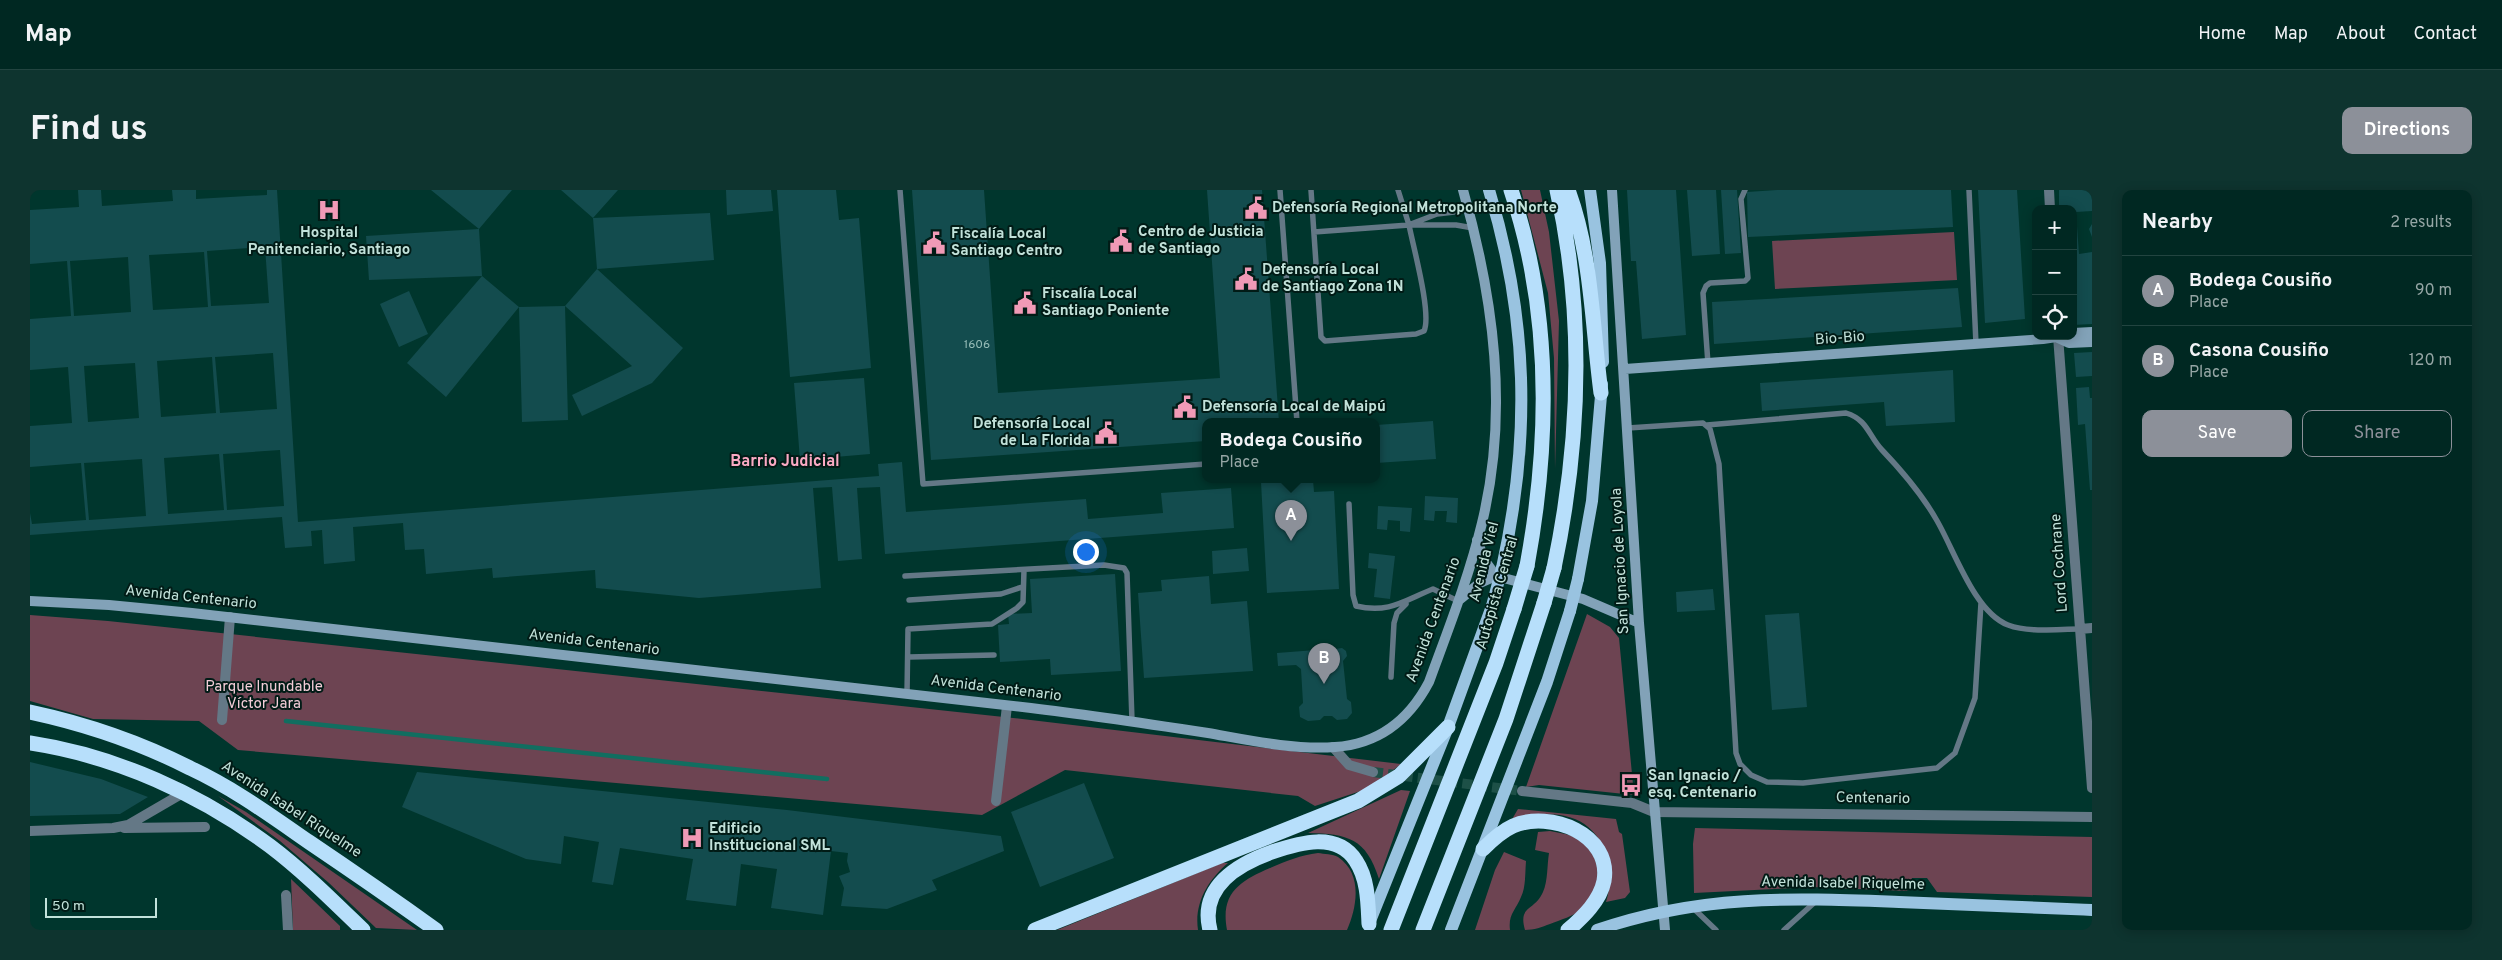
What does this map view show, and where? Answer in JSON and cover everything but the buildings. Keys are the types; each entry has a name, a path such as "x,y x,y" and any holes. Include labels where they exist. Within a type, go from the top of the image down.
{"highway":[{"name":"Autopista Central","path":"1391,930 1496,663 1527,566 1542,458 1543,364 1531,268 1511,190"},
{"path":"1423,930 1506,719 1554,568 1572,463 1576,375 1573,291 1558,190"},
{"path":"1568,190 1579,223 1586,262 1601,393"},
{"name":"Avenida Isabel Riquelme","path":"30,712 88,727 124,739 208,777 273,816 436,930"},
{"path":"1035,930 1358,802 1398,776 1448,727"},
{"path":"30,743 91,757 123,767 183,793 237,824 270,846 311,880 363,930"},
{"path":"1483,849 1508,828 1528,822 1562,824 1572,827 1586,837 1595,847 1602,862 1604,879 1594,903 1568,930"},
{"path":"1210,930 1208,914 1211,900 1228,874 1262,856 1298,844 1314,841 1328,842 1342,847 1357,861 1365,885 1367,927"}],"main road":[{"name":"Avenida Viel","path":"1367,927 1448,727 1492,606 1519,471 1523,376 1519,332 1511,274 1489,190"},
{"path":"1451,930 1547,682 1570,611 1578,579 1592,501 1601,393 1603,299 1590,190"},
{"name":"Avenida Isabel Riquelme","path":"1597,930 1663,910 1749,900 1818,899 2092,910"}],"street":[{"name":"Avenida Centenario","path":"30,600 110,605 230,617 907,694 1132,721 1253,741 1333,747 1366,742 1381,735 1412,710 1430,682 1477,540 1492,472 1497,384 1496,355 1482,266 1463,190"},
{"name":"San Ignacio de Loyola","path":"1612,190 1625,369 1639,622 1665,930"},
{"path":"2049,190 2050,205"},
{"path":"2077,333 2092,332"},
{"name":"Bio-Bio","path":"1625,369 2032,339"},
{"name":"Lord Cochrane","path":"2060,340 2092,788"},
{"name":"Bio-Bio","path":"2064,340 2069,343 2092,342"},
{"path":"1477,540 1485,561 1499,572 1598,603 1639,622"},
{"path":"1458,601 1480,583 1499,572"},
{"path":"222,720 230,617"},
{"path":"2080,629 2092,628"},
{"path":"996,802 1007,706"},
{"path":"1333,747 1349,765 1372,772"},
{"path":"1522,791 1632,803 1654,812"},
{"path":"113,828 140,819 183,793"},
{"name":"Centenario","path":"1654,812 2092,817"},
{"path":"30,830 205,827"},
{"path":"286,895 288,930"}],"lane":[{"path":"900,190 923,484 1202,464"},
{"path":"1280,190 1296,418"},
{"path":"1311,190 1321,337 1325,341 1332,342 1424,332 1426,326 1423,296 1409,224 1398,190"},
{"path":"1708,364 1703,294 1706,286 1710,283 1745,281 1748,278 1742,198 1744,190"},
{"path":"1969,190 1976,344"},
{"path":"1409,224 1437,214 1454,212 1466,202"},
{"path":"1314,232 1409,224 1456,224 1473,228"},
{"path":"1628,428 1703,423 1707,425 1846,413 1859,417 1881,449 1900,467 1918,490 1949,542 1981,603 1995,617 2017,627 2080,629"},
{"path":"1707,425 1710,429 1719,464 1736,753 1740,764 1751,775 1767,782 1804,783 1937,768 1955,753 1975,698 1981,603"},
{"path":"1349,504 1356,606 1370,609 1408,602"},
{"path":"904,576 1104,565 1124,568 1127,573 1132,721"},
{"path":"907,694 908,629 992,624 1023,602 1024,570"},
{"path":"909,600 1002,594 1022,587"},
{"path":"1391,676 1394,623 1397,612 1408,602 1433,589 1458,601"},
{"path":"908,656 994,655"},
{"path":"1784,930 1818,899"},
{"path":"1691,906 1716,930"}],"green space":[{"path":"1521,190 1540,190 1549,232 1559,321 1555,469 1554,358 1548,293"},
{"path":"1954,232 1957,280 1775,289 1772,241"},
{"path":"1587,614 1610,627 1619,638 1634,795 1539,785 1526,787"},
{"name":"Parque Inundable Víctor Jara","path":"30,615 108,621 1013,718 1401,764 1370,788 1315,806 1298,796 1065,770 982,815 238,750 199,721 93,719 30,701"},
{"path":"1401,790 1410,791 1379,879 1368,855 1354,841 1334,835 1308,833"},
{"path":"218,796 246,812 417,930 376,928 329,883 280,841"},
{"path":"1518,809 1616,819 1619,832 1622,834 1630,892 1625,898 1606,902 1610,875 1608,862 1598,838 1589,828 1578,821 1558,815 1538,816 1511,821"},
{"path":"1695,828 2092,837 2092,897 1937,892 1927,878 1912,878 1907,891 1812,887 1694,893 1693,844"},
{"path":"1550,831 1572,836 1587,847 1593,855 1596,864 1598,873 1597,883 1589,901 1579,911 1567,918 1535,929 1525,930 1523,922 1525,912 1543,892 1547,878 1549,853 1535,850 1538,832"},
{"path":"1504,852 1526,861 1524,889 1511,916 1510,930 1475,930 1495,870"},
{"path":"1318,853 1338,857 1351,872 1356,891 1351,921 1347,930 1227,930 1227,907 1230,898 1241,884 1259,873 1282,863"},
{"path":"1222,863 1228,863 1214,877 1200,901 1197,920 1198,930 1057,930"},
{"path":"291,879 340,926 340,930 293,930"}],"waterway":[{"path":"286,721 827,779"}],"tunnel":[{"path":"1373,772 1522,791"}],"place":[{"name":"Defensoría Regional Metropolitana Norte","path":"1256,208"},
{"name":"Hospital Penitenciario, Santiago","path":"329,210"},
{"name":"Centro de Justicia de Santiago","path":"1121,241"},
{"name":"Fiscalía Local Santiago Centro","path":"934,243"},
{"name":"Defensoría Local de Santiago Zona 1N","path":"1246,279"},
{"name":"Fiscalía Local Santiago Poniente","path":"1025,303"},
{"name":"Defensoría Local de Maipú","path":"1185,407"},
{"name":"Defensoría Local de La Florida","path":"1106,433"},
{"name":"Bodega Cousiño","path":"1291,541"},
{"name":"Casona Cousiño","path":"1324,684"},
{"name":"San Ignacio / esq. Centenario","path":"1631,785"},
{"name":"Edificio Institucional SML","path":"692,838"}],"district":[{"name":"Barrio Judicial","path":"785,462"}]}
